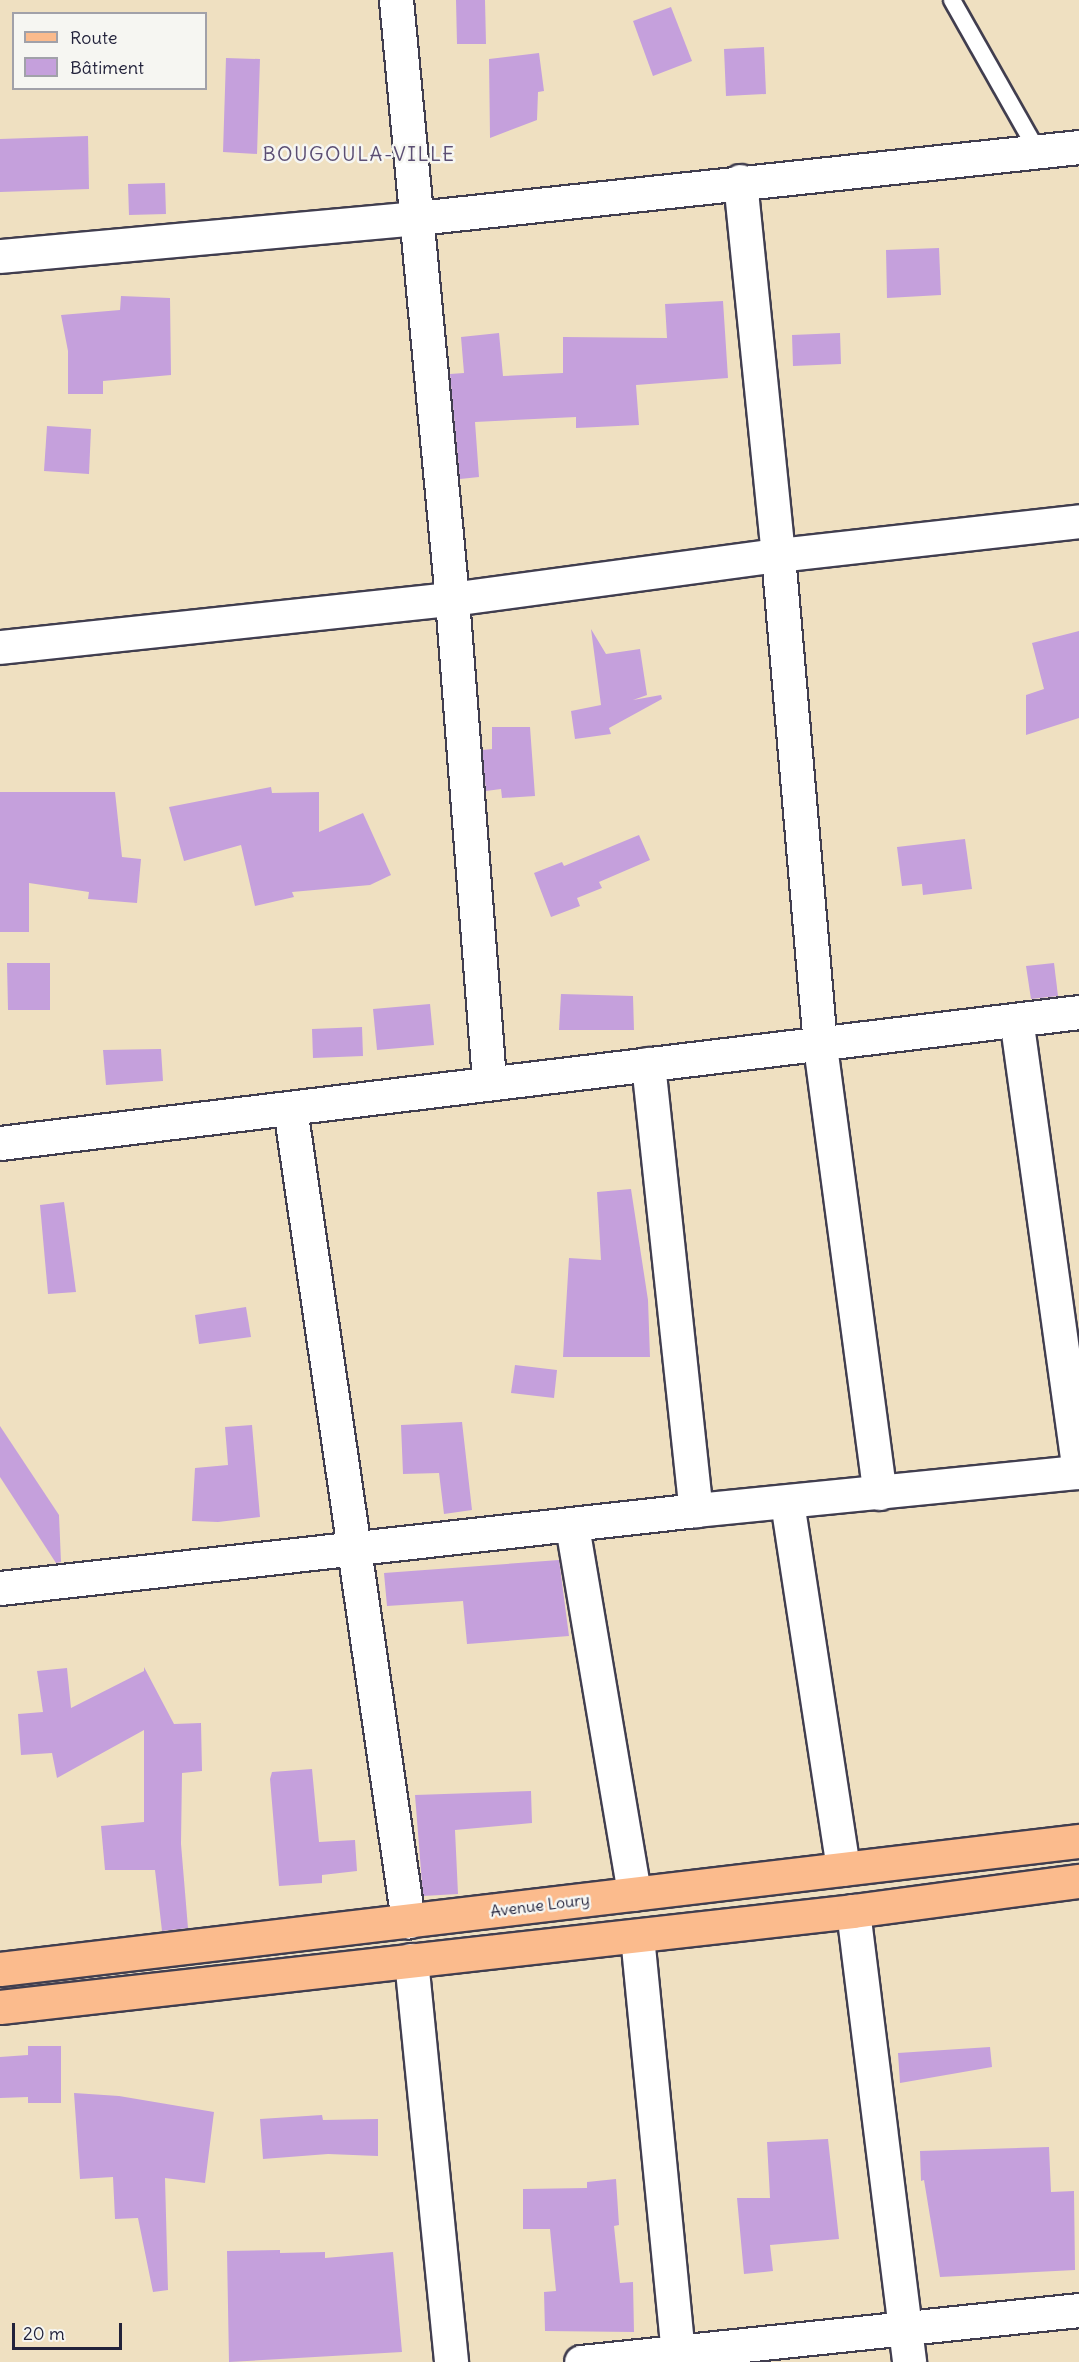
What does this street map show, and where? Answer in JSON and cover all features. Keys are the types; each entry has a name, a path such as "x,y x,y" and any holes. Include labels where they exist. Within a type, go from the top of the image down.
{"main road":[{"name":"Avenue Loury","path":"0,1969 1079,1841"},
{"path":"0,2007 853,1911 1079,1881"}],"street":[{"path":"396,0 452,599 489,1081"},
{"path":"0,256 417,218 1079,147"},
{"path":"740,182 778,555 820,1046 880,1493"},
{"path":"0,647 452,599 778,555 1079,521"},
{"path":"0,1143 489,1081 820,1046 1079,1012"},
{"path":"0,1588 572,1526 696,1510 1079,1472 1016,1020"},
{"path":"648,1064 696,1510"},
{"path":"290,1108 356,1549 408,1920"},
{"path":"787,1502 843,1869"},
{"path":"572,1526 634,1894"},
{"path":"853,1911 909,2362"},
{"path":"637,1936 678,2356"},
{"path":"411,1960 451,2362"},
{"path":"581,2362 678,2356 1079,2310"}],"lane":[{"path":"952,0 1038,152"}],"building":[{"path":"456,0 485,0 486,44 457,44"},
{"path":"671,7 692,61 653,76 633,21"},
{"path":"764,47 766,94 726,96 724,49"},
{"path":"539,53 544,91 538,92 537,120 490,138 489,59"},
{"path":"226,58 260,59 257,154 223,152"},
{"path":"88,136 89,189 0,192 0,139"},
{"path":"165,183 166,214 129,215 128,184"},
{"path":"939,248 941,295 887,298 886,250"},
{"path":"121,296 170,298 171,375 103,381 103,394 68,394 68,351 61,315 120,310"},
{"path":"723,301 728,378 636,385 639,425 576,428 576,417 475,422 479,477 460,479 450,374 464,373 461,337 499,333 503,376 563,373 563,337 667,338 665,304"},
{"path":"840,333 841,364 793,366 792,335"},
{"path":"47,426 91,429 89,474 44,471"},
{"path":"591,629 606,654 640,649 647,695 633,700 661,695 662,699 609,728 611,734 575,739 571,711 601,705"},
{"path":"1079,631 1079,718 1026,735 1026,695 1044,689 1032,643"},
{"path":"492,727 530,727 535,796 502,798 501,789 486,791 482,750 492,749"},
{"path":"271,787 272,793 319,792 319,832 363,813 391,875 370,885 292,892 294,897 255,906 241,845 184,861 169,807"},
{"path":"0,792 115,792 122,857 141,859 137,903 88,899 89,892 29,883 29,932 0,932"},
{"path":"639,835 650,860 599,882 602,888 577,898 580,906 551,917 534,873 562,862 564,866"},
{"path":"965,839 972,889 923,895 922,884 902,886 897,847"},
{"path":"7,963 50,963 50,1010 8,1010"},
{"path":"1054,963 1058,996 1031,999 1026,966"},
{"path":"561,994 633,996 634,1030 559,1030"},
{"path":"430,1004 434,1045 377,1050 373,1009"},
{"path":"362,1027 363,1056 313,1058 312,1029"},
{"path":"161,1049 163,1081 106,1085 103,1050"},
{"path":"631,1189 648,1300 650,1357 563,1357 569,1258 601,1260 597,1192"},
{"path":"64,1202 76,1292 48,1294 40,1205"},
{"path":"246,1307 251,1337 199,1344 195,1315"},
{"path":"515,1365 557,1370 554,1398 511,1393"},
{"path":"462,1422 472,1510 444,1514 439,1473 403,1474 401,1425"},
{"path":"252,1425 260,1517 218,1522 192,1521 195,1468 228,1465 225,1427"},
{"path":"0,1426 59,1515 61,1562 56,1563 0,1477"},
{"path":"559,1560 569,1636 467,1644 463,1601 387,1606 384,1573"},
{"path":"144,1667 174,1724 201,1723 202,1771 182,1773 181,1844 188,1928 162,1931 155,1870 105,1870 101,1826 144,1822 144,1730 57,1778 52,1753 21,1755 18,1714 43,1712 37,1671 67,1668 71,1708 144,1671"},
{"path":"312,1769 319,1842 355,1840 357,1871 322,1875 322,1883 279,1886 270,1779 272,1772"},
{"path":"531,1791 532,1823 455,1830 458,1894 423,1896 415,1795"},
{"path":"28,2046 61,2046 61,2103 28,2103 28,2097 0,2098 0,2057 28,2055"},
{"path":"990,2047 992,2067 900,2083 898,2053"},
{"path":"74,2093 119,2096 214,2112 205,2183 165,2178 168,2290 153,2292 138,2218 115,2219 113,2177 80,2179"},
{"path":"322,2115 323,2120 378,2119 378,2156 328,2154 263,2159 260,2119"},
{"path":"828,2139 839,2239 770,2245 773,2271 744,2274 737,2198 770,2198 767,2142"},
{"path":"1049,2147 1051,2192 1074,2191 1075,2270 940,2277 924,2180 921,2181 920,2151"},
{"path":"616,2179 619,2225 614,2226 620,2283 633,2282 634,2332 545,2331 544,2292 556,2291 550,2229 523,2229 523,2189 587,2188 587,2182"},
{"path":"280,2250 280,2253 325,2252 325,2258 393,2252 402,2352 229,2362 227,2251"}],"district":[{"name":"BOUGOULA-VILLE","path":"359,153"}]}
